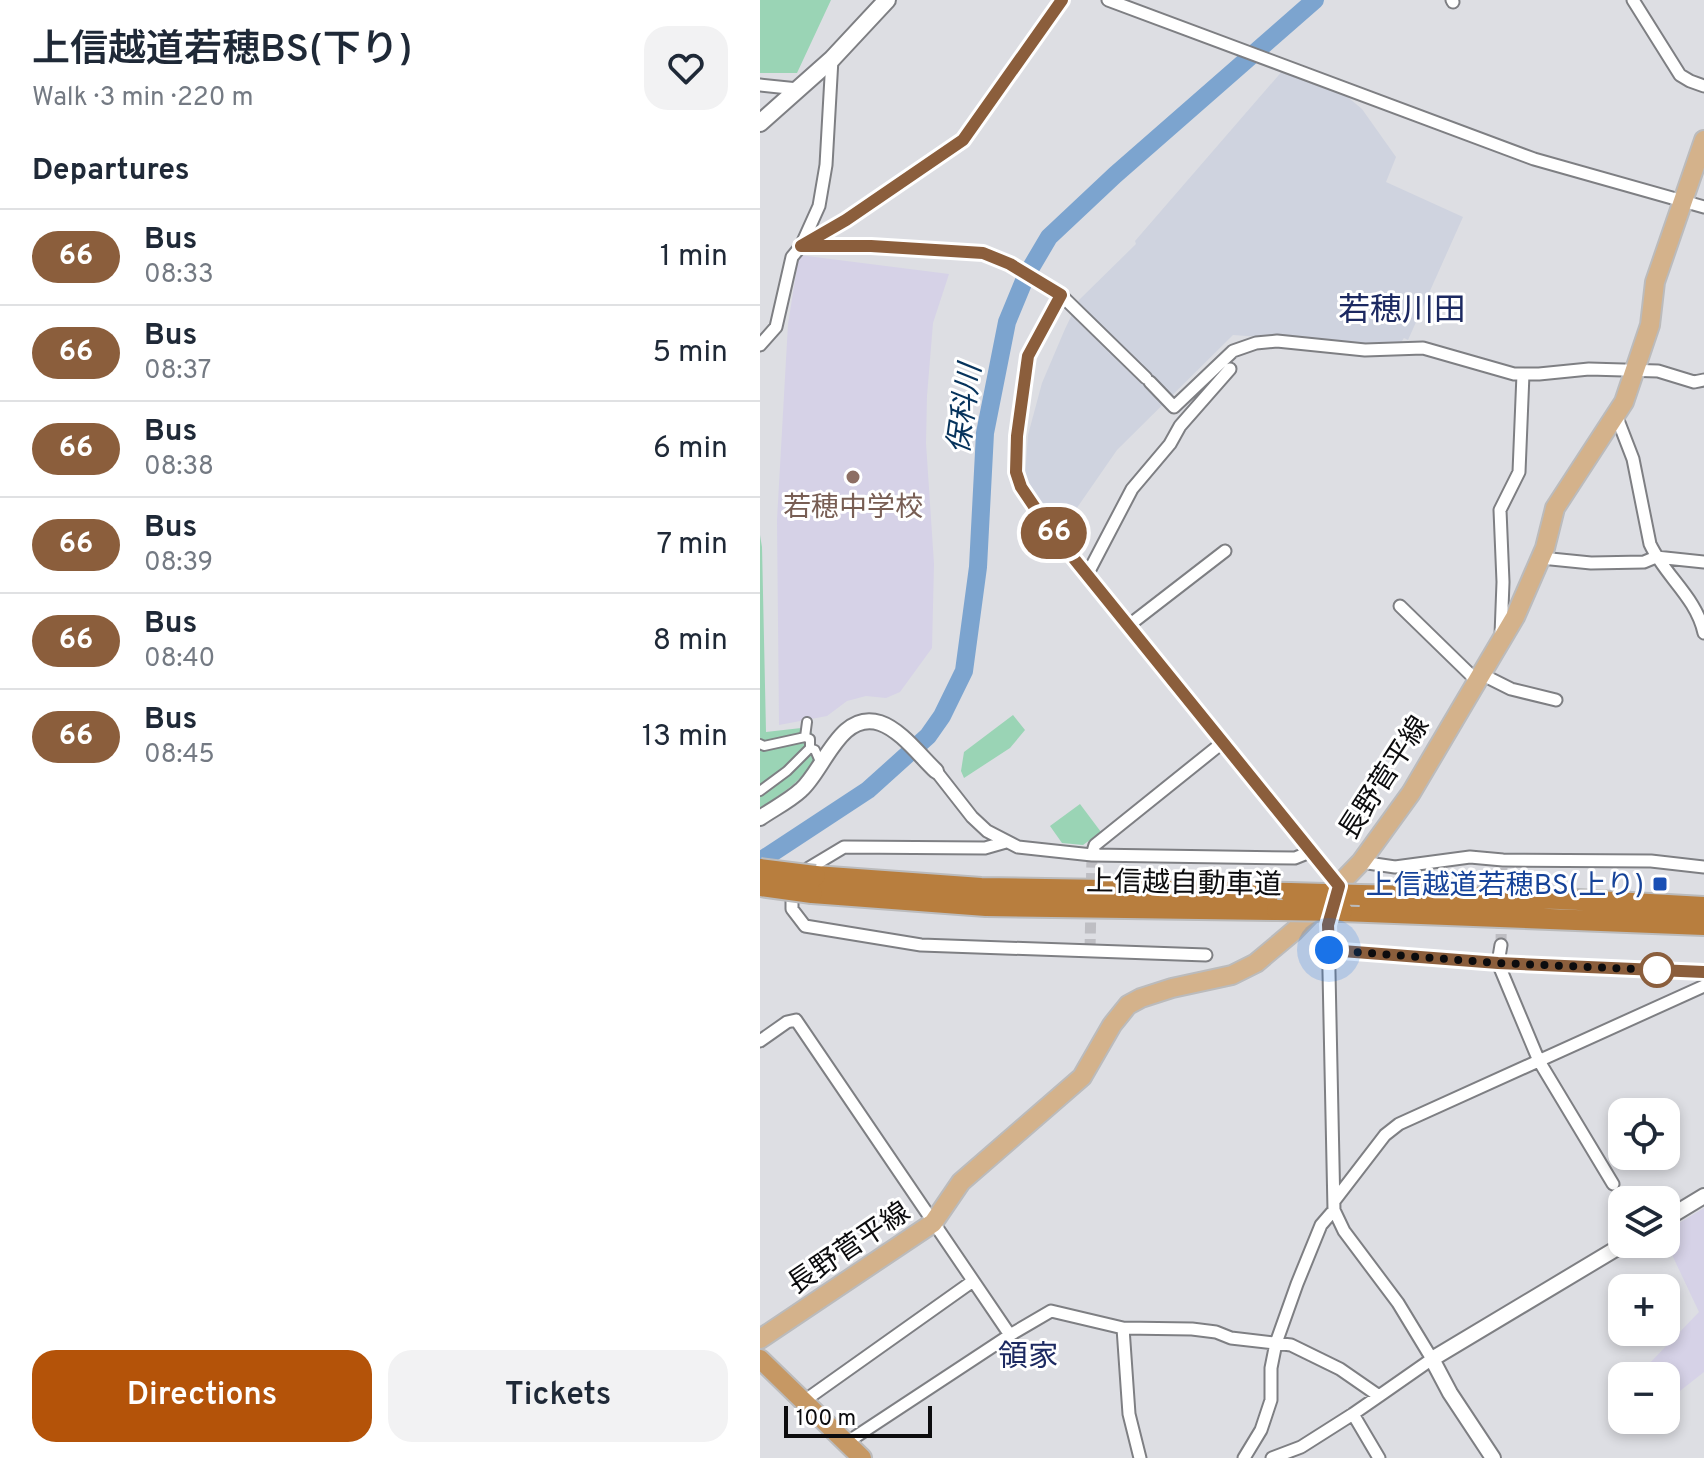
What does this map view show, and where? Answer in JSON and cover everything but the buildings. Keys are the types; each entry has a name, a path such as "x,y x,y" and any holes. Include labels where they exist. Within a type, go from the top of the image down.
{"highway":[{"name":"上信越自動車道","path":"760,869 814,884 924,903 1029,908 1342,911 1704,925"},
{"name":"上信越自動車道","path":"760,886 814,884 1561,899 1704,907"},
{"path":"760,1359 862,1458"}],"main road":[{"path":"760,123 832,59 887,0"},
{"name":"長野菅平線","path":"760,1339 933,1223 961,1182 1082,1077 1112,1025 1128,1005 1172,988 1246,969 1277,946 1361,862 1411,793 1515,617 1541,558 1555,508 1616,415 1635,372 1650,325 1655,282 1685,203 1704,140"}],"street":[{"path":"801,246 846,220 963,140 1062,0"},
{"path":"1108,0 1534,159 1704,207"},
{"path":"1633,0 1680,75 1704,86"},
{"path":"760,345 776,327 792,257 801,246 823,192 832,59"},
{"path":"760,85 798,89"},
{"path":"801,246 950,250 983,253 1010,264 1061,295 1174,407 1233,351 1256,343 1277,341 1365,350 1423,348 1493,369 1523,374 1589,369 1658,371 1694,382 1704,380"},
{"path":"1061,295 1028,356 1020,406 1016,472 1021,487 1046,524 1339,886 1328,925 1334,1205 1344,1231 1398,1303 1450,1393 1493,1458"},
{"path":"1087,575 1132,489 1170,444 1180,426 1230,369"},
{"path":"1501,640 1503,582 1500,510 1519,472 1523,374"},
{"path":"1616,415 1633,459 1650,544 1656,557 1687,595 1704,633"},
{"path":"1128,626 1225,551"},
{"path":"1541,558 1591,563 1644,562 1656,557 1704,562"},
{"path":"1400,606 1479,677 1556,700"},
{"path":"805,737 807,722"},
{"path":"760,818 800,790 842,734 864,722 878,722 890,728 936,771 972,817 1018,847 1092,855 1295,858 1310,852"},
{"path":"760,744 764,746 805,737 810,739 810,748 787,771 760,791"},
{"path":"1092,855 1095,845 1222,743"},
{"path":"810,748 815,750 821,764"},
{"path":"1006,842 985,848 844,847 809,868 797,883 792,909 805,926 921,945 1206,955"},
{"path":"1361,862 1395,867 1470,857 1502,864 1651,861 1704,867"},
{"path":"1501,945 1498,963 1539,1061 1613,1184"},
{"path":"1329,950 1498,963 1704,972"},
{"path":"1244,1458 1261,1430 1271,1400 1271,1368 1276,1343 1321,1225 1385,1135 1399,1124 1704,986"},
{"path":"760,1041 787,1022 796,1020 1010,1335"},
{"path":"1680,1211 1704,1196"},
{"path":"1272,1458 1301,1447 1432,1359 1608,1254"},
{"path":"804,1401 973,1281"},
{"path":"846,1443 1051,1311 1123,1328 1192,1329 1216,1332 1231,1338 1291,1345 1340,1369 1379,1396"},
{"path":"1123,1328 1129,1414 1140,1458"},
{"path":"1353,1414 1379,1458"}],"shaded area":[{"path":"1284,69 1332,84 1362,109 1396,157 1386,182 1463,217 1408,340 1404,338 1394,346 1233,335 1117,450 1063,528 1036,498 1025,477 1028,435 1042,383 1065,329 1079,300 1136,244 1135,241"},
{"name":"若穂中学校","path":"799,255 949,274 933,323 927,396 926,443 934,564 932,648 900,692 886,698 866,696 847,701 827,716 779,725 777,520 788,324"},
{"path":"1704,1208 1704,1372 1680,1391 1680,1362 1651,1362 1666,1346 1680,1346 1680,1332 1699,1312 1674,1258 1680,1258 1680,1223"}],"green space":[{"path":"760,0 831,0 797,73 760,73"},
{"path":"760,535 766,732 810,727 816,752 801,777 760,808"},
{"path":"1013,715 1025,730 1010,748 964,778 961,771 964,752"},
{"path":"1080,804 1101,832 1083,845 1062,843 1050,826"}],"waterway":[{"name":"保科川","path":"760,861 868,790 928,736 942,716 964,671 978,567 985,433 1007,322 1026,276 1049,237 1315,0"}],"tunnel":[{"path":"1090,950 1092,855"},
{"path":"1501,945 1502,868"}],"bus line":[{"name":"66","path":"1062,0 963,140 846,220 801,246 871,246 983,253 1010,264 1061,295 1028,356 1017,436 1016,472 1021,487 1046,524 1339,886 1328,925 1329,950 1498,963 1704,972"}],"place":[{"name":"若穂中学校","path":"853,477"},
{"name":"上信越道若穂BS(上り)","path":"1660,884"}],"district":[{"name":"若穂川田","path":"1402,309"},
{"name":"領家","path":"1028,1356"}],"route":[{"path":"1329,950 1498,963 1657,970"}]}
